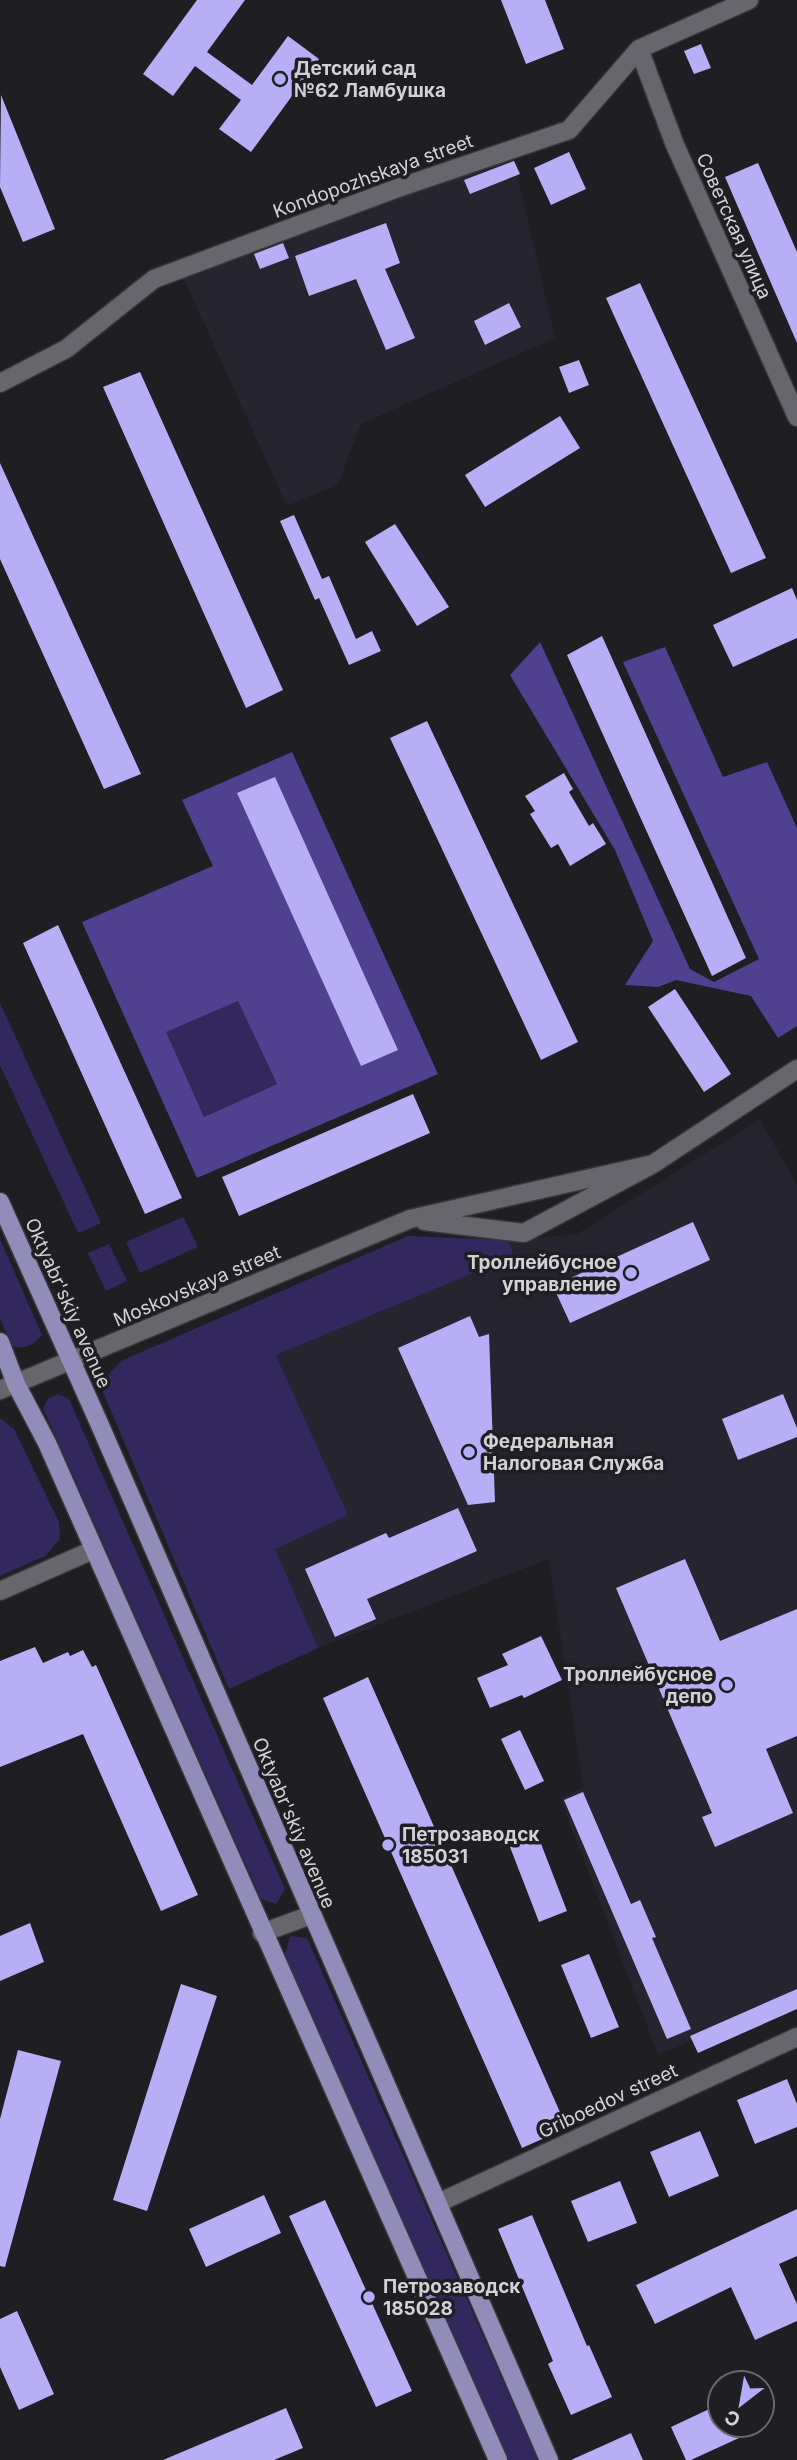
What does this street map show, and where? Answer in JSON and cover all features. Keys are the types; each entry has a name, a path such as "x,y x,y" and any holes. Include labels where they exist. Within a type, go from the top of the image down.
{"main road":[{"name":"Oktyabr'skiy avenue","path":"0,1202 549,2460"},
{"path":"0,1342 8,1387 47,1443 498,2460"}],"street":[{"name":"Kondopozhskaya street","path":"0,383 66,349 154,279 395,189 569,130 639,49 748,0"},
{"name":"Советская улица","path":"639,49 675,145 797,417"},
{"name":"Moskovskaya street","path":"410,1219 524,1233 653,1164 797,1069"},
{"name":"Moskovskaya street","path":"8,1387 410,1219 653,1164"},
{"path":"0,1591 93,1550"},
{"path":"262,1933 311,1915"},
{"name":"Griboedov street","path":"438,2203 797,2037"}],"shaded area":[{"path":"513,155 555,338 361,424 338,485 287,506 181,273"},
{"path":"540,642 690,969 714,982 759,959 623,662 665,647 723,777 767,762 797,828 797,1026 778,1038 751,996 676,980 658,987 625,985 653,941 615,850 510,675"},
{"path":"292,752 438,1074 197,1178 82,922 213,866 182,800","holes":["238,1001 277,1084 204,1117 166,1032"]},
{"path":"238,1000 277,1084 204,1117 165,1032"},
{"path":"0,1003 101,1223 78,1233 0,1065"},
{"name":"Троллейбусное управление","path":"760,1119 797,1185 797,1996 658,2055 560,1798 583,1787 549,1559 318,1648 274,1549 348,1515 276,1355 513,1256 508,1240 577,1234"},
{"path":"183,1217 198,1247 140,1273 126,1242"},
{"path":"408,1236 508,1240 514,1256 276,1355 348,1515 275,1549 318,1648 229,1689 103,1392 108,1375 121,1361"},
{"path":"0,1239 42,1335 25,1347 12,1346 0,1319"},
{"path":"109,1244 127,1281 106,1291 88,1253"},
{"path":"58,1394 69,1399 285,1889 276,1904 261,1899 43,1408 49,1398"},
{"path":"0,1418 14,1429 59,1522 60,1539 45,1556 0,1576"},
{"path":"290,1936 307,1938 538,2460 508,2460 285,1955"}],"building":[{"name":"Детский сад №62 Ламбушка","path":"197,0 245,0 207,52 252,85 288,36 319,59 251,152 219,129 241,100 195,66 173,96 143,74"},
{"path":"501,0 545,0 564,49 526,64"},
{"path":"701,44 711,68 694,74 684,51"},
{"path":"1,95 55,229 23,242 0,187"},
{"path":"569,152 586,189 551,205 534,168"},
{"path":"514,161 520,174 470,194 464,180"},
{"path":"758,163 797,252 797,343 725,177"},
{"path":"386,223 400,263 385,269 415,338 386,350 356,279 309,296 295,256"},
{"path":"283,243 289,258 260,269 254,254"},
{"path":"640,283 766,558 731,573 606,298"},
{"path":"509,303 521,327 485,345 474,321"},
{"path":"579,360 589,385 569,393 559,367"},
{"path":"140,372 283,690 246,708 103,387"},
{"path":"560,416 580,448 485,507 465,475"},
{"path":"0,463 141,774 104,789 0,559"},
{"path":"294,515 322,579 329,576 356,639 372,631 381,651 349,665 319,598 315,600 280,521"},
{"path":"395,524 449,607 417,626 365,542"},
{"path":"792,588 797,600 797,638 733,667 713,625"},
{"path":"602,636 746,958 712,976 567,655"},
{"path":"427,721 578,1042 541,1060 390,738"},
{"path":"564,773 573,789 569,792 589,826 593,823 606,844 570,866 558,844 551,848 530,814 535,811 525,796"},
{"path":"275,777 398,1050 361,1066 237,793"},
{"path":"58,925 182,1198 145,1214 23,943"},
{"path":"675,989 731,1074 704,1092 648,1007"},
{"path":"413,1094 430,1133 239,1216 222,1177"},
{"name":"Троллейбусное управление","path":"693,1222 710,1260 570,1323 553,1286"},
{"name":"Федеральная Налоговая Служба","path":"470,1316 479,1337 489,1334 495,1502 468,1505 398,1348"},
{"path":"783,1394 797,1428 797,1437 738,1460 722,1419"},
{"path":"458,1508 477,1551 367,1599 376,1619 335,1637 305,1569 386,1533 389,1538"},
{"name":"Троллейбусное депо","path":"685,1559 720,1641 797,1609 797,1736 766,1749 793,1813 715,1847 702,1817 712,1813 616,1588"},
{"path":"541,1636 562,1680 524,1698 522,1695 490,1708 477,1678 508,1665 502,1654"},
{"path":"35,1647 43,1663 68,1652 70,1656 83,1650 92,1667 96,1665 198,1895 161,1911 83,1734 0,1767 0,1661"},
{"path":"368,1677 567,2128 522,2148 323,1698"},
{"path":"520,1730 544,1781 525,1790 501,1739"},
{"path":"583,1792 631,1904 640,1900 656,1937 652,1938 691,2029 667,2039 564,1800"},
{"path":"538,1836 567,1911 539,1922 510,1847"},
{"path":"30,1923 44,1962 0,1981 0,1936"},
{"path":"589,1954 619,2027 591,2038 561,1965"},
{"path":"181,1984 217,1996 147,2211 113,2200"},
{"path":"797,1989 797,2009 698,2053 690,2036"},
{"path":"18,2050 61,2061 5,2267 0,2266 0,2119"},
{"path":"787,2079 797,2104 797,2127 755,2144 737,2100"},
{"path":"700,2131 719,2176 669,2197 650,2152"},
{"path":"620,2181 637,2223 588,2242 571,2201"},
{"path":"264,2195 281,2233 206,2267 189,2229"},
{"path":"325,2200 412,2391 376,2407 289,2216"},
{"path":"797,2209 797,2256 779,2264 797,2304 797,2321 755,2340 731,2287 655,2324 636,2285"},
{"path":"532,2215 587,2346 589,2345 612,2397 571,2415 548,2364 553,2361 498,2229"},
{"path":"17,2311 54,2394 19,2410 0,2367 0,2319"},
{"path":"286,2408 303,2448 274,2460 163,2460"},
{"path":"706,2411 706,2439 737,2439 686,2460 671,2427"},
{"path":"631,2433 643,2460 571,2460"}],"place":[{"name":"Детский сад №62 Ламбушка","path":"280,79"},
{"name":"Троллейбусное управление","path":"631,1273"},
{"name":"Федеральная Налоговая Служба","path":"469,1452"},
{"name":"Троллейбусное депо","path":"727,1685"},
{"name":"Петрозаводск 185031","path":"388,1845"},
{"name":"Петрозаводск 185028","path":"369,2297"}]}
